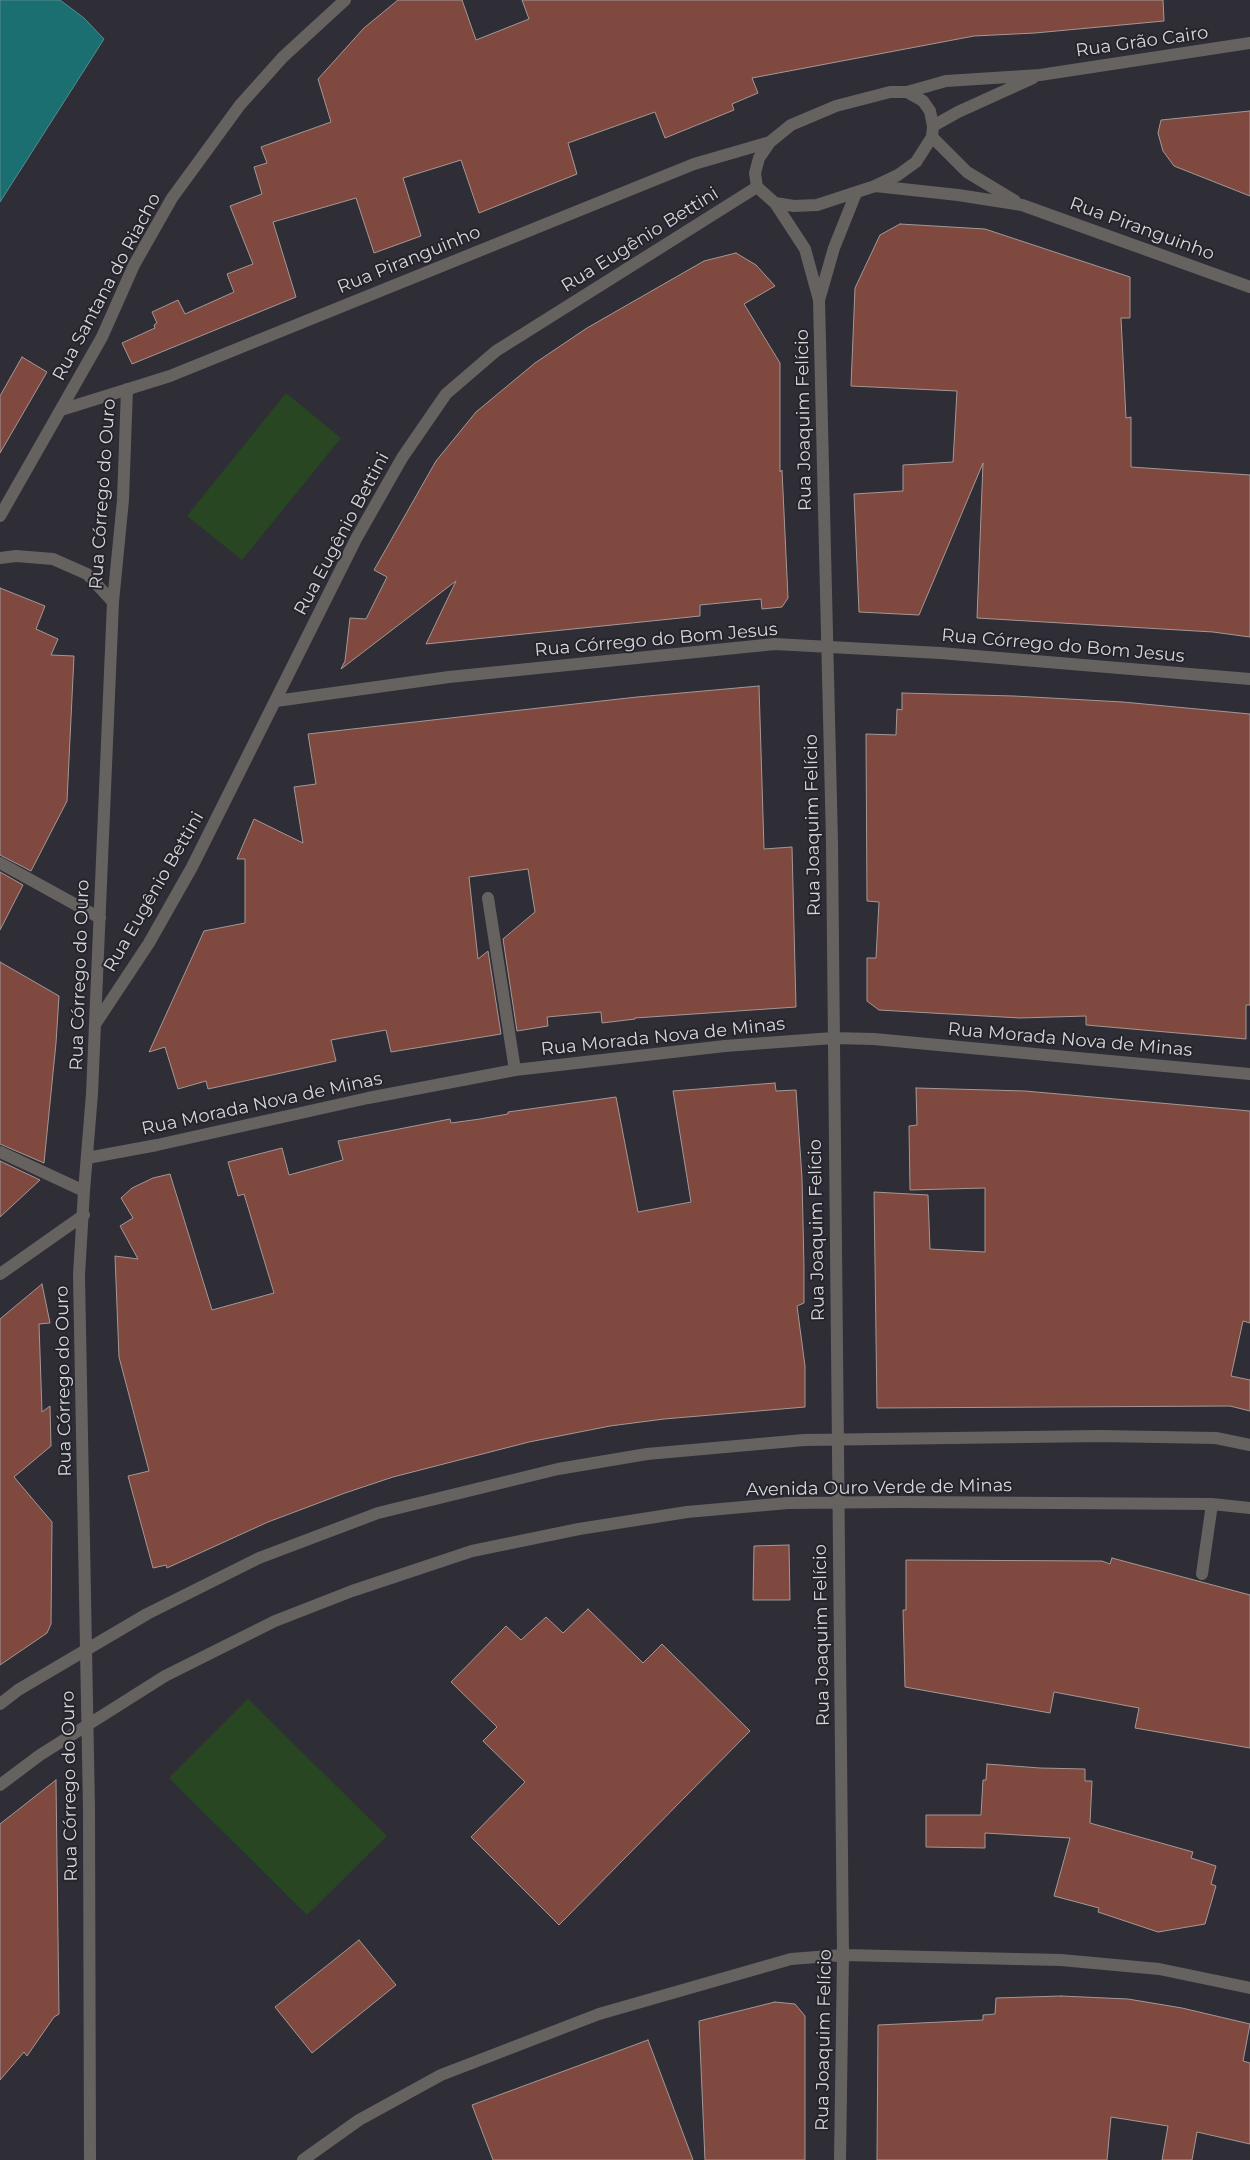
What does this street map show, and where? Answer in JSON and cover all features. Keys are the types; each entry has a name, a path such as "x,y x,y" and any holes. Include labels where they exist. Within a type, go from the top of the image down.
{"street":[{"name":"Rua Santana do Riacho","path":"0,516 102,337 134,265 172,198 240,105 282,57 345,0"},
{"name":"Rua Grão Cairo","path":"770,142 792,125 836,106 890,92 907,92 946,81 1040,75 1250,44"},
{"name":"Rua Grão Cairo","path":"933,131 958,112 1040,75"},
{"path":"775,204 794,206 817,205 875,186 898,175 916,162 926,148 933,131 930,111 923,101 907,92"},
{"name":"Rua Piranguinho","path":"933,131 968,172 1022,205"},
{"name":"Rua Piranguinho","path":"62,410 170,376 694,164 770,142"},
{"path":"757,187 755,173 759,158 770,142"},
{"name":"Rua Piranguinho","path":"875,186 958,195 1022,205 1250,287"},
{"name":"Rua Joaquim Felício","path":"757,187 775,204 805,249 820,300 828,647 838,1502 842,1955 840,2160"},
{"name":"Rua Eugênio Bettini","path":"96,1023 149,943 192,867 361,531 402,458 446,394 496,351 757,187"},
{"name":"Rua Joaquim Felício","path":"820,300 834,248 856,193"},
{"name":"Rua Córrego do Ouro","path":"90,2160 87,1650 80,1274 96,1023 113,602 123,500 127,389"},
{"name":"Rua Córrego do Ouro","path":"0,558 16,556 53,559 87,574 113,602"},
{"name":"Rua Córrego do Bom Jesus","path":"276,700 449,677 775,644 940,653 1250,679"},
{"path":"0,863 100,918"},
{"path":"488,898 515,1070"},
{"name":"Rua Morada Nova de Minas","path":"87,1158 157,1145 368,1098 515,1070 725,1046 833,1038 874,1039 1250,1074"},
{"path":"0,1152 84,1191"},
{"path":"0,1274 84,1215"},
{"path":"0,1704 18,1690 147,1614 259,1558 378,1513 558,1469 647,1454 804,1440 1100,1436 1216,1438 1250,1445"},
{"name":"Avenida Ouro Verde de Minas","path":"0,1785 40,1755 165,1676 275,1620 352,1591 472,1551 579,1529 687,1512 788,1503 1212,1504 1250,1508"},
{"path":"1202,1574 1212,1504"},
{"path":"303,2160 359,2120 442,2075 590,2018 791,1959 842,1955 1060,1960 1159,1969 1250,1988"}],"green space":[{"path":"286,393 341,438 242,560 187,516"},
{"path":"248,1699 387,1836 307,1915 169,1778"}],"water":[{"path":"0,0 60,0 84,18 104,39 0,202"}],"building":[{"path":"398,0 462,0 476,40 529,19 522,0 1163,0 1164,21 1035,33 974,36 752,78 758,93 732,104 734,110 665,138 655,112 568,143 577,174 479,213 461,160 403,178 421,236 374,253 356,198 273,222 296,297 132,364 122,343 155,328 154,325 157,323 152,312 178,300 185,314 234,292 227,274 253,264 230,206 262,194 254,167 267,163 261,147 331,122 318,79 364,28"},
{"path":"1250,111 1250,196 1174,166 1163,151 1158,133 1161,120"},
{"path":"900,224 985,229 1130,277 1130,318 1121,318 1126,418 1131,417 1131,467 1250,475 1250,637 1213,632 977,618 983,463 919,615 859,612 854,494 903,491 903,465 953,462 957,391 851,386 855,288 880,235"},
{"path":"736,253 756,265 775,286 744,304 780,363 780,472 782,470 788,598 782,607 762,609 761,599 700,605 700,616 426,644 456,581 341,669 345,661 350,618 366,619 387,577 374,570 436,461 476,412 535,363 587,328 704,261"},
{"path":"22,357 47,372 0,453 0,396"},
{"path":"0,588 45,606 36,629 58,639 51,655 74,656 67,801 31,871 0,855"},
{"path":"759,686 764,849 792,847 796,1007 635,1018 602,1023 601,1012 547,1017 548,1026 517,1031 503,939 535,912 528,869 469,877 478,959 488,951 501,1034 391,1052 386,1030 331,1040 336,1061 208,1089 206,1081 178,1089 165,1047 149,1052 204,931 245,923 245,859 237,859 254,819 303,843 294,787 316,784 308,734 637,697"},
{"path":"902,693 1014,696 1123,702 1250,714 1250,1005 1246,1005 1246,1039 1086,1025 1086,1016 1020,1018 879,1010 867,1001 867,958 876,958 879,902 867,901 866,734 896,735 897,709 902,710"},
{"path":"0,872 23,885 0,930"},
{"path":"0,962 59,996 44,1163 0,1144"},
{"path":"775,1083 776,1091 796,1090 802,1178 804,1268 804,1303 797,1306 805,1366 805,1407 664,1419 610,1426 529,1442 393,1477 345,1493 268,1522 167,1568 166,1565 153,1568 128,1476 149,1471 119,1357 115,1256 138,1259 120,1226 133,1218 121,1198 132,1188 153,1178 170,1174 212,1310 274,1293 244,1194 238,1196 228,1162 282,1148 289,1175 343,1160 338,1141 450,1119 451,1123 508,1114 508,1112 616,1097 638,1212 691,1202 673,1091"},
{"path":"916,1088 1025,1091 1250,1111 1250,1323 1243,1321 1231,1376 1250,1380 1250,1411 1230,1406 877,1408 874,1192 928,1195 930,1249 985,1252 985,1188 910,1190 909,1126 917,1125"},
{"path":"0,1161 40,1180 0,1217"},
{"path":"42,1284 50,1323 39,1324 42,1412 50,1406 51,1446 14,1477 52,1522 51,1624 47,1633 0,1665 0,1319"},
{"path":"789,1545 790,1600 753,1600 754,1546"},
{"path":"1112,1558 1250,1595 1250,1748 1135,1728 1139,1708 1054,1692 1050,1713 905,1687 903,1610 906,1610 906,1560 1102,1561 1110,1564"},
{"path":"588,1609 643,1663 662,1644 750,1731 559,1925 471,1837 525,1782 483,1741 497,1727 451,1682 506,1626 521,1640 546,1617 563,1633"},
{"path":"987,1764 1085,1769 1085,1781 1092,1781 1090,1823 1193,1852 1191,1858 1216,1866 1211,1884 1216,1886 1205,1924 1158,1932 1098,1912 1099,1908 1054,1896 1070,1838 985,1833 985,1848 926,1847 926,1815 981,1815 983,1780 986,1780"},
{"path":"56,1780 59,2014 54,2017 27,2056 24,2052 0,2080 0,1824"},
{"path":"359,1940 396,1985 312,2053 275,2007"},
{"path":"1061,1996 1128,1999 1182,2008 1250,2024 1243,2061 1250,2063 1250,2144 1197,2132 1192,2160 1162,2160 1168,2126 1111,2117 1107,2160 877,2160 878,2025 983,2020 983,2015 995,2014 996,1998"},
{"path":"775,2002 795,2004 805,2016 805,2160 705,2160 699,2021"},
{"path":"648,2040 693,2160 493,2160 472,2105"}]}
